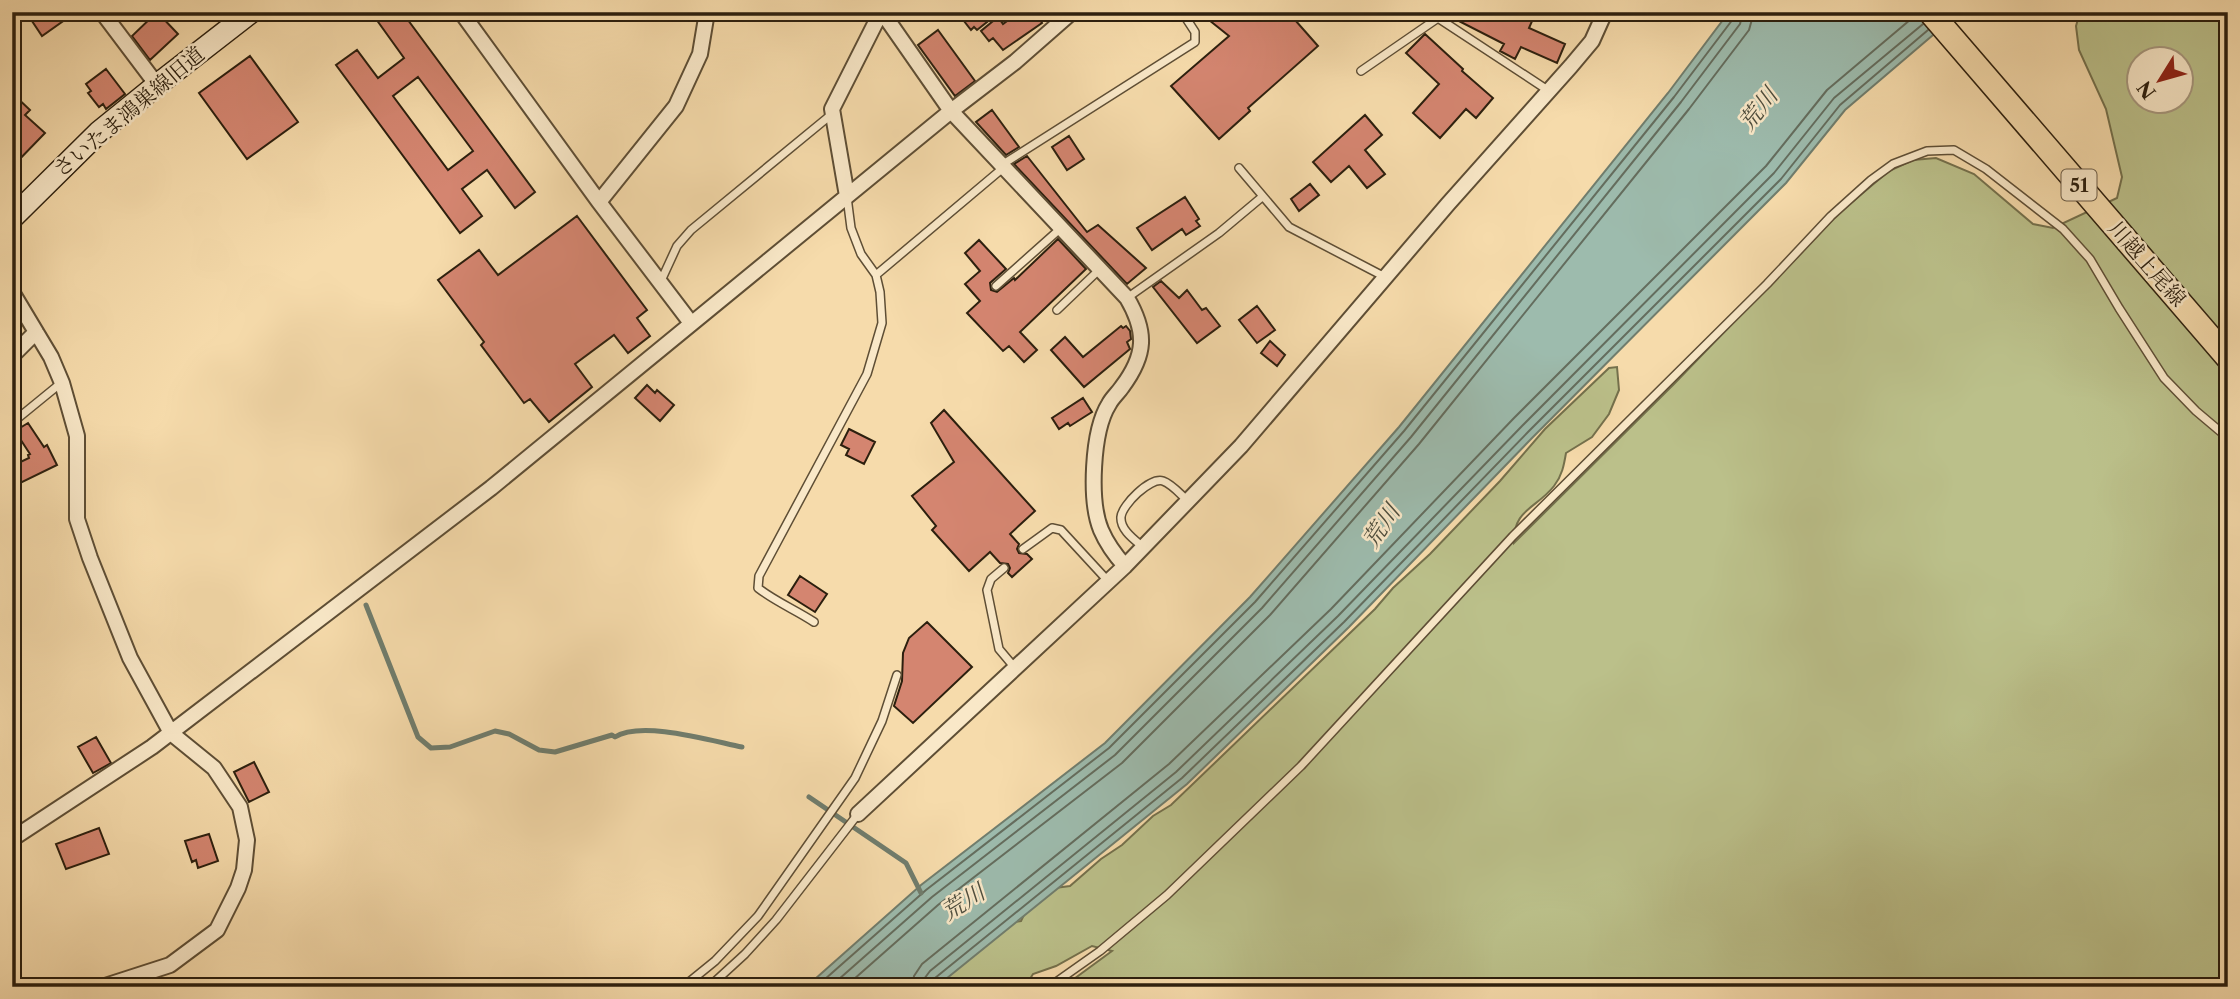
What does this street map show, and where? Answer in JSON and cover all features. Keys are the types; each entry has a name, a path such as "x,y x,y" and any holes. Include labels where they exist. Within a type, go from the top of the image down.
{"main road":[{"name":"川越上尾線","path":"1930,12 2228,358"}],"street":[{"path":"102,12 157,85"},
{"name":"さいたま鴻巣線旧道","path":"12,218 73,156 157,85 251,12"},
{"path":"461,12 691,323"},
{"path":"599,202 676,106 700,54 707,12"},
{"path":"847,196 832,109 881,12 951,111 1127,298 1141,327 1143,345 1136,365 1108,404 1101,424 1093,475 1100,528 1111,550 1125,566"},
{"path":"13,836 171,733 491,488 951,111 1015,62 1072,12"},
{"path":"858,814 1125,566 1189,502 1241,446 1385,277 1549,92 1592,41 1605,12"},
{"path":"12,292 51,357 62,383 77,436 77,519 130,658 171,733 214,768 240,807 247,841 244,870 238,888 216,930 170,965 102,987"},
{"path":"12,356 36,332"}],"lane":[{"path":"876,275 1002,167 1195,42 1195,32 1182,12"},
{"path":"1362,71 1440,15 1549,92"},
{"path":"660,283 677,246 691,230 832,114"},
{"path":"1049,987 1100,951 1167,895 1301,766 1513,536 1767,284 1831,216 1871,180 1894,164 1927,151 1954,150 1986,169 2063,229 2091,259 2164,378 2196,411 2228,438"},
{"path":"1239,168 1289,227 1385,277"},
{"path":"814,622 758,588 759,576 867,374 883,323 876,275 861,254 851,228 847,196"},
{"path":"1127,298 1219,233 1262,197"},
{"path":"996,286 1060,228"},
{"path":"1057,310 1100,269"},
{"path":"12,423 62,383"},
{"path":"1144,547 1125,529 1121,517 1124,509 1149,482 1167,482 1189,502"},
{"path":"1023,549 1052,528 1061,530 1109,581"},
{"path":"1004,568 991,579 987,590 999,649 1015,669"},
{"path":"683,987 715,961 758,916 855,778 882,721 897,674"},
{"path":"709,987 745,954 776,920 858,814"}],"green space":[{"path":"2080,12 2228,12 2228,987 1063,987 1112,951 1092,946 1056,966 1033,974 1025,987 926,987 1003,924 1021,921 1030,902 1047,889 1070,886 1122,845 1153,816 1171,805 1430,554 1545,429 1609,368 1617,367 1619,390 1609,414 1592,437 1566,453 1557,482 1521,516 1517,523 1514,543 1674,384 1839,213 1889,171 1913,160 1936,158 1974,174 2033,224 2053,228 2117,198 2122,177 2106,109 2079,50 2076,26"}],"water":[{"name":"荒川","path":"1729,12 1960,12 1845,110 1786,183 1533,437 1349,627 1187,784 936,987 806,987 921,885 1105,743 1250,597 1399,427 1668,93"}],"building":[{"path":"26,12 76,12 42,36"},
{"path":"157,12 178,34 150,60 132,36"},
{"path":"371,12 402,12 535,192 515,208 487,170 462,189 482,216 460,233 336,65 357,50 378,78 404,58","holes":["418,77 473,151 448,170 393,96"]},
{"path":"957,12 994,12 977,30 974,27 971,30"},
{"path":"1019,12 1035,12 1042,23 1003,50 993,38 989,41 981,31 998,17 1003,24"},
{"path":"1199,12 1288,12 1318,46 1248,108 1250,111 1219,139 1171,86 1229,36"},
{"path":"1448,12 1536,12 1529,28 1565,44 1557,63 1521,47 1515,59 1500,51 1504,44 1447,15"},
{"path":"938,30 975,81 955,96 918,45"},
{"path":"1425,34 1493,98 1476,118 1466,109 1440,138 1413,113 1439,84 1406,53"},
{"path":"250,56 298,122 247,159 199,93"},
{"path":"106,69 125,94 106,109 103,104 99,107 88,93 91,91 86,84"},
{"path":"12,93 30,110 25,115 45,133 12,167"},
{"path":"992,110 1019,147 1006,155 976,122"},
{"path":"1365,115 1382,135 1365,150 1385,174 1367,188 1349,166 1331,182 1313,162"},
{"path":"1069,136 1084,159 1067,170 1052,147"},
{"path":"1027,156 1087,232 1098,225 1146,268 1127,284 1014,164"},
{"path":"1310,184 1319,195 1299,211 1291,199"},
{"path":"1185,197 1199,219 1196,221 1200,226 1186,235 1182,229 1152,250 1137,228"},
{"path":"577,216 647,310 637,318 650,336 628,353 614,335 575,364 592,387 549,422 530,399 524,403 481,345 484,342 438,280 479,250 498,275"},
{"path":"1058,239 1086,269 1020,332 1037,350 1024,362 1009,346 1003,351 967,313 980,301 965,284 980,271 965,253 979,240 1006,269 990,283 991,290 997,292 1014,278 1015,280"},
{"path":"1161,281 1179,298 1187,290 1202,310 1206,308 1220,326 1197,343 1153,287"},
{"path":"1257,306 1275,330 1257,343 1239,320"},
{"path":"1121,326 1126,326 1130,331 1131,339 1127,342 1130,349 1084,387 1051,350 1065,337 1083,357"},
{"path":"1270,341 1285,355 1277,366 1261,353"},
{"path":"647,385 674,405 660,421 635,398"},
{"path":"1083,398 1092,412 1070,426 1068,423 1059,429 1052,418"},
{"path":"944,410 1035,511 1010,534 1019,544 1019,553 1027,554 1032,559 1012,577 1008,573 1008,564 1000,563 990,552 969,571 932,530 936,526 912,496 954,462 931,423"},
{"path":"28,423 44,447 47,445 57,465 12,487 12,466 29,458 30,454 15,431"},
{"path":"849,429 875,442 864,464 846,455 849,449 841,445"},
{"path":"800,576 827,594 815,612 788,595"},
{"path":"927,622 972,667 913,723 894,706 902,681 903,653 909,638"},
{"path":"96,737 111,763 93,773 78,747"},
{"path":"254,762 269,792 249,802 234,772"},
{"path":"99,828 109,854 66,869 56,844"},
{"path":"209,834 218,861 198,868 196,860 192,862 185,841"}],"waterway":[{"path":"366,605 418,737 431,748 450,747 495,731 509,734 539,750 555,752 612,735 615,737 627,732 642,731 677,733 742,747"},
{"path":"809,797 906,863 921,893"}]}
